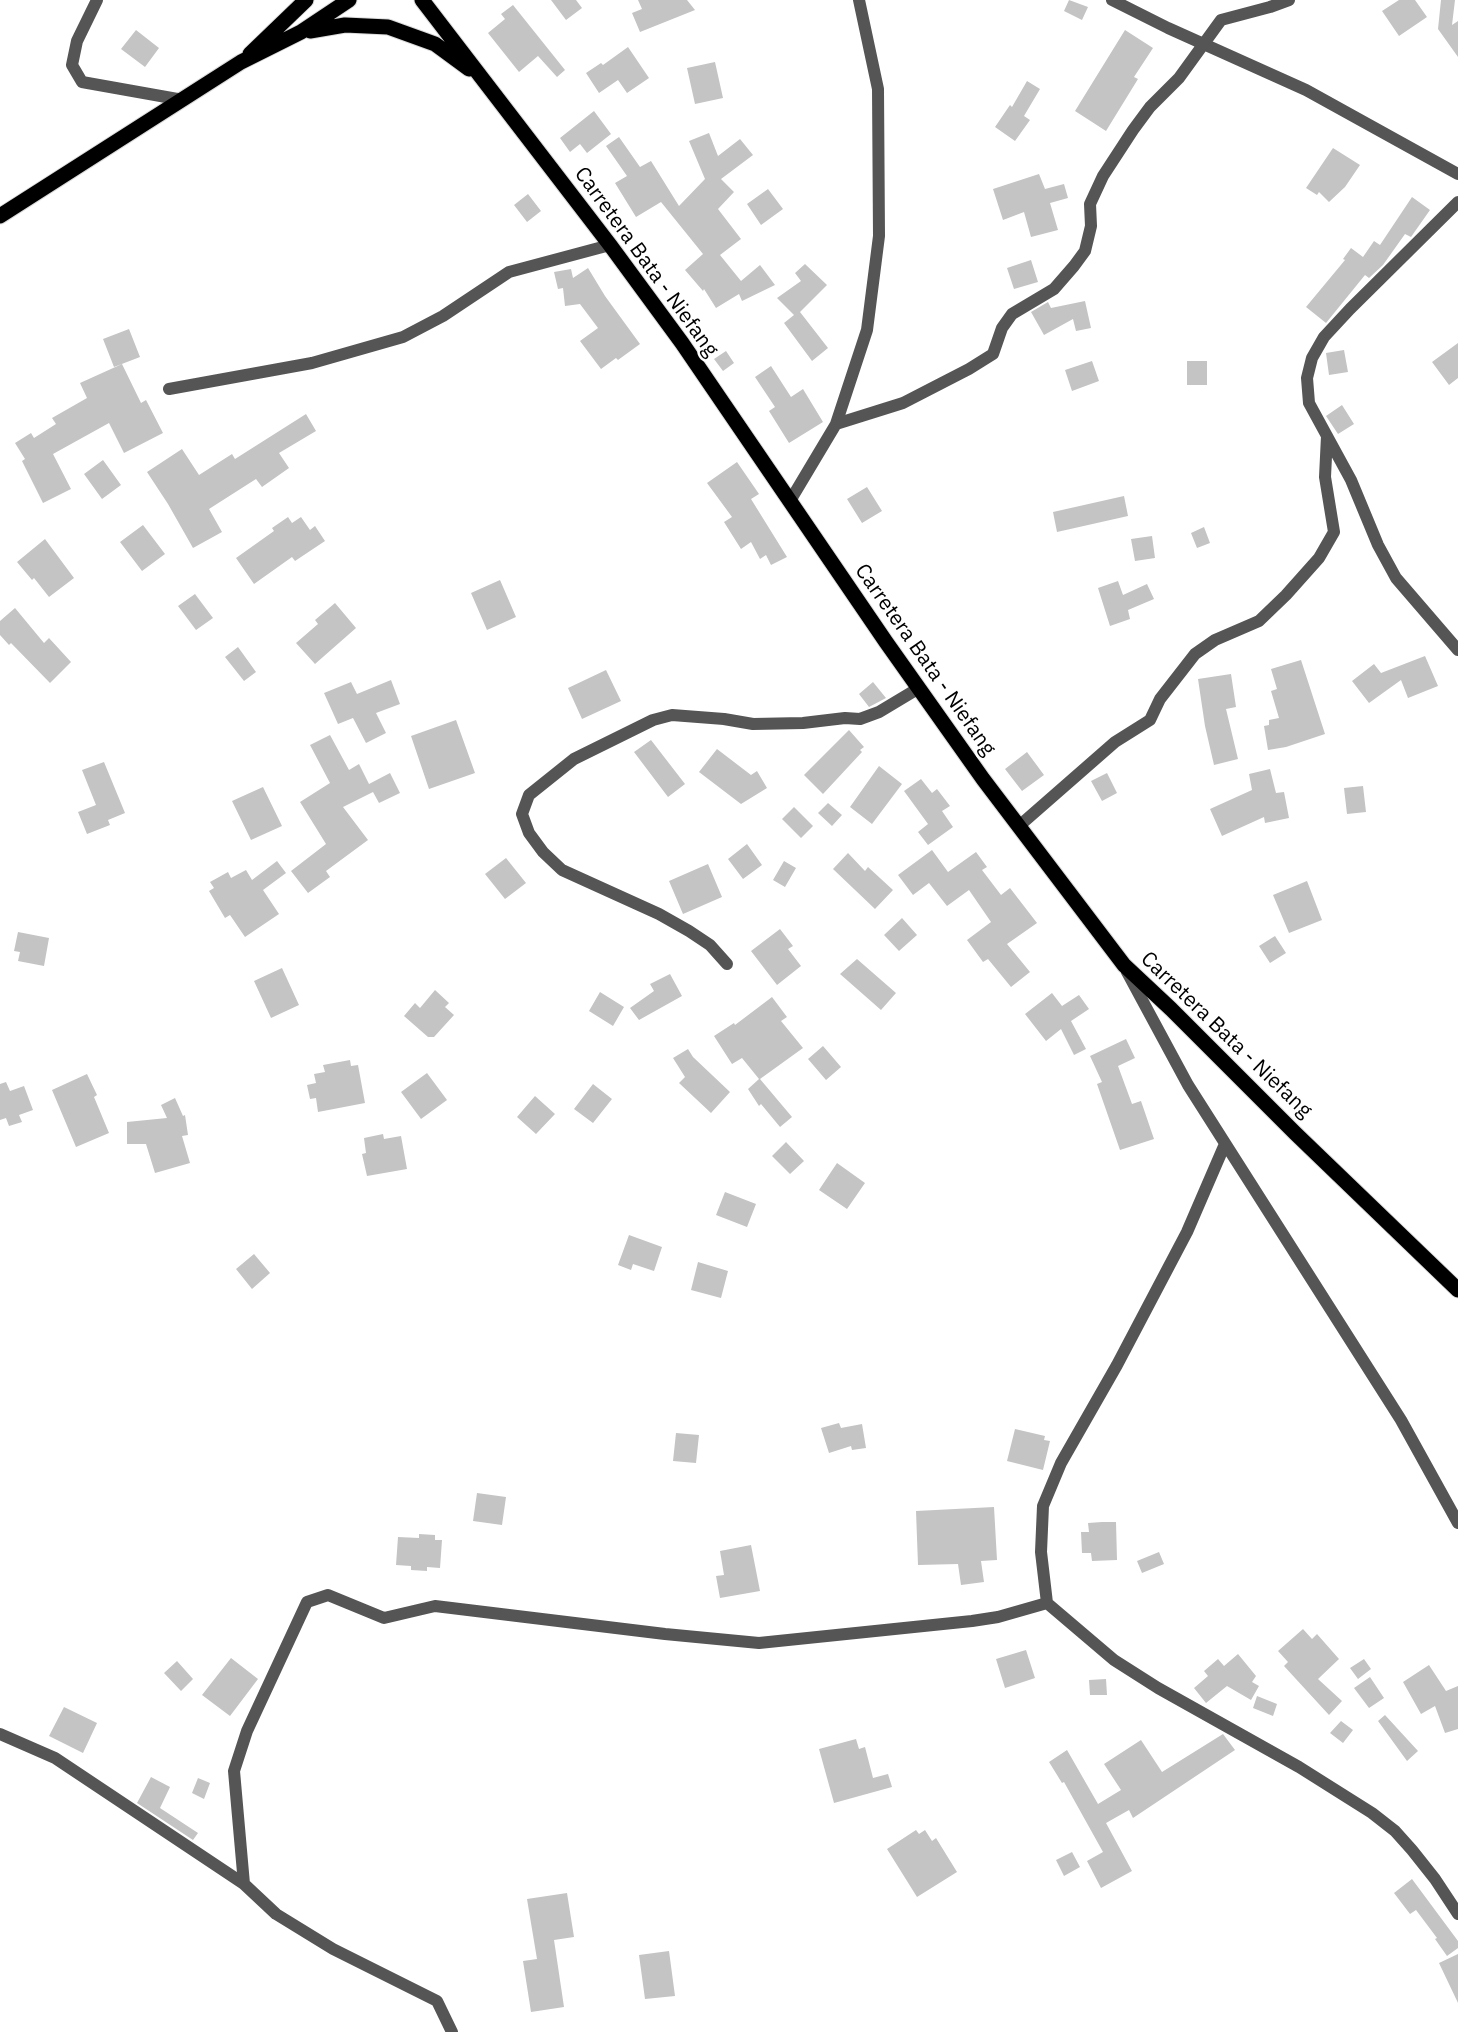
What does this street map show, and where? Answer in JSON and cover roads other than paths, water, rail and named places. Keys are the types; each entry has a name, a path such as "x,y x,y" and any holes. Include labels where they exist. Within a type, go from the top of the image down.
{"main road":[{"path":"261,43 287,0"},
{"path":"241,63 306,0"},
{"path":"0,216 241,63 301,32 349,0"},
{"name":"Carretera Bata - Niefang","path":"422,0 610,245 681,343 919,688 1124,965 1458,1290"},
{"path":"433,0 435,17"},
{"path":"301,32 345,25 388,27 435,44 483,78"}],"street":[{"path":"98,0 77,41 72,65 82,82 183,100"},
{"path":"790,501 836,424 867,330 879,236 878,89 859,0"},
{"path":"1112,0 1168,28 1306,90 1458,174"},
{"path":"836,424 903,403 993,354 1002,328 1012,314 1054,289 1079,259 1084,251 1091,226 1090,204 1103,176 1150,107 1179,78 1221,20 1289,0"},
{"path":"1458,202 1324,337 1312,358 1307,378 1309,403 1351,480 1378,544 1396,578 1458,650"},
{"path":"169,389 312,363 404,337 442,316 510,272 610,245"},
{"path":"1019,826 1115,742 1150,720 1160,699 1195,654 1215,640 1259,621 1319,558 1334,532 1325,477 1327,435"},
{"path":"727,964 710,945 689,931 659,914 562,870 543,852 529,833 522,814 529,795 574,759 653,720 672,715 724,718 753,724 860,719 879,712 919,688"},
{"path":"1124,965 1188,1085 1401,1420 1458,1523"},
{"path":"1225,1144 1187,1232 1117,1365 1060,1463 1043,1506 1041,1552 1047,1603 1114,1660 1158,1688 1299,1767 1372,1813 1395,1831 1412,1850 1458,1914"},
{"path":"244,1884 234,1771 247,1731 307,1602 328,1595 384,1618 435,1606 759,1643 972,1621 998,1617 1047,1603"},
{"path":"0,1734 55,1758 244,1884 276,1914 333,1949 438,2001 452,2032"}]}
